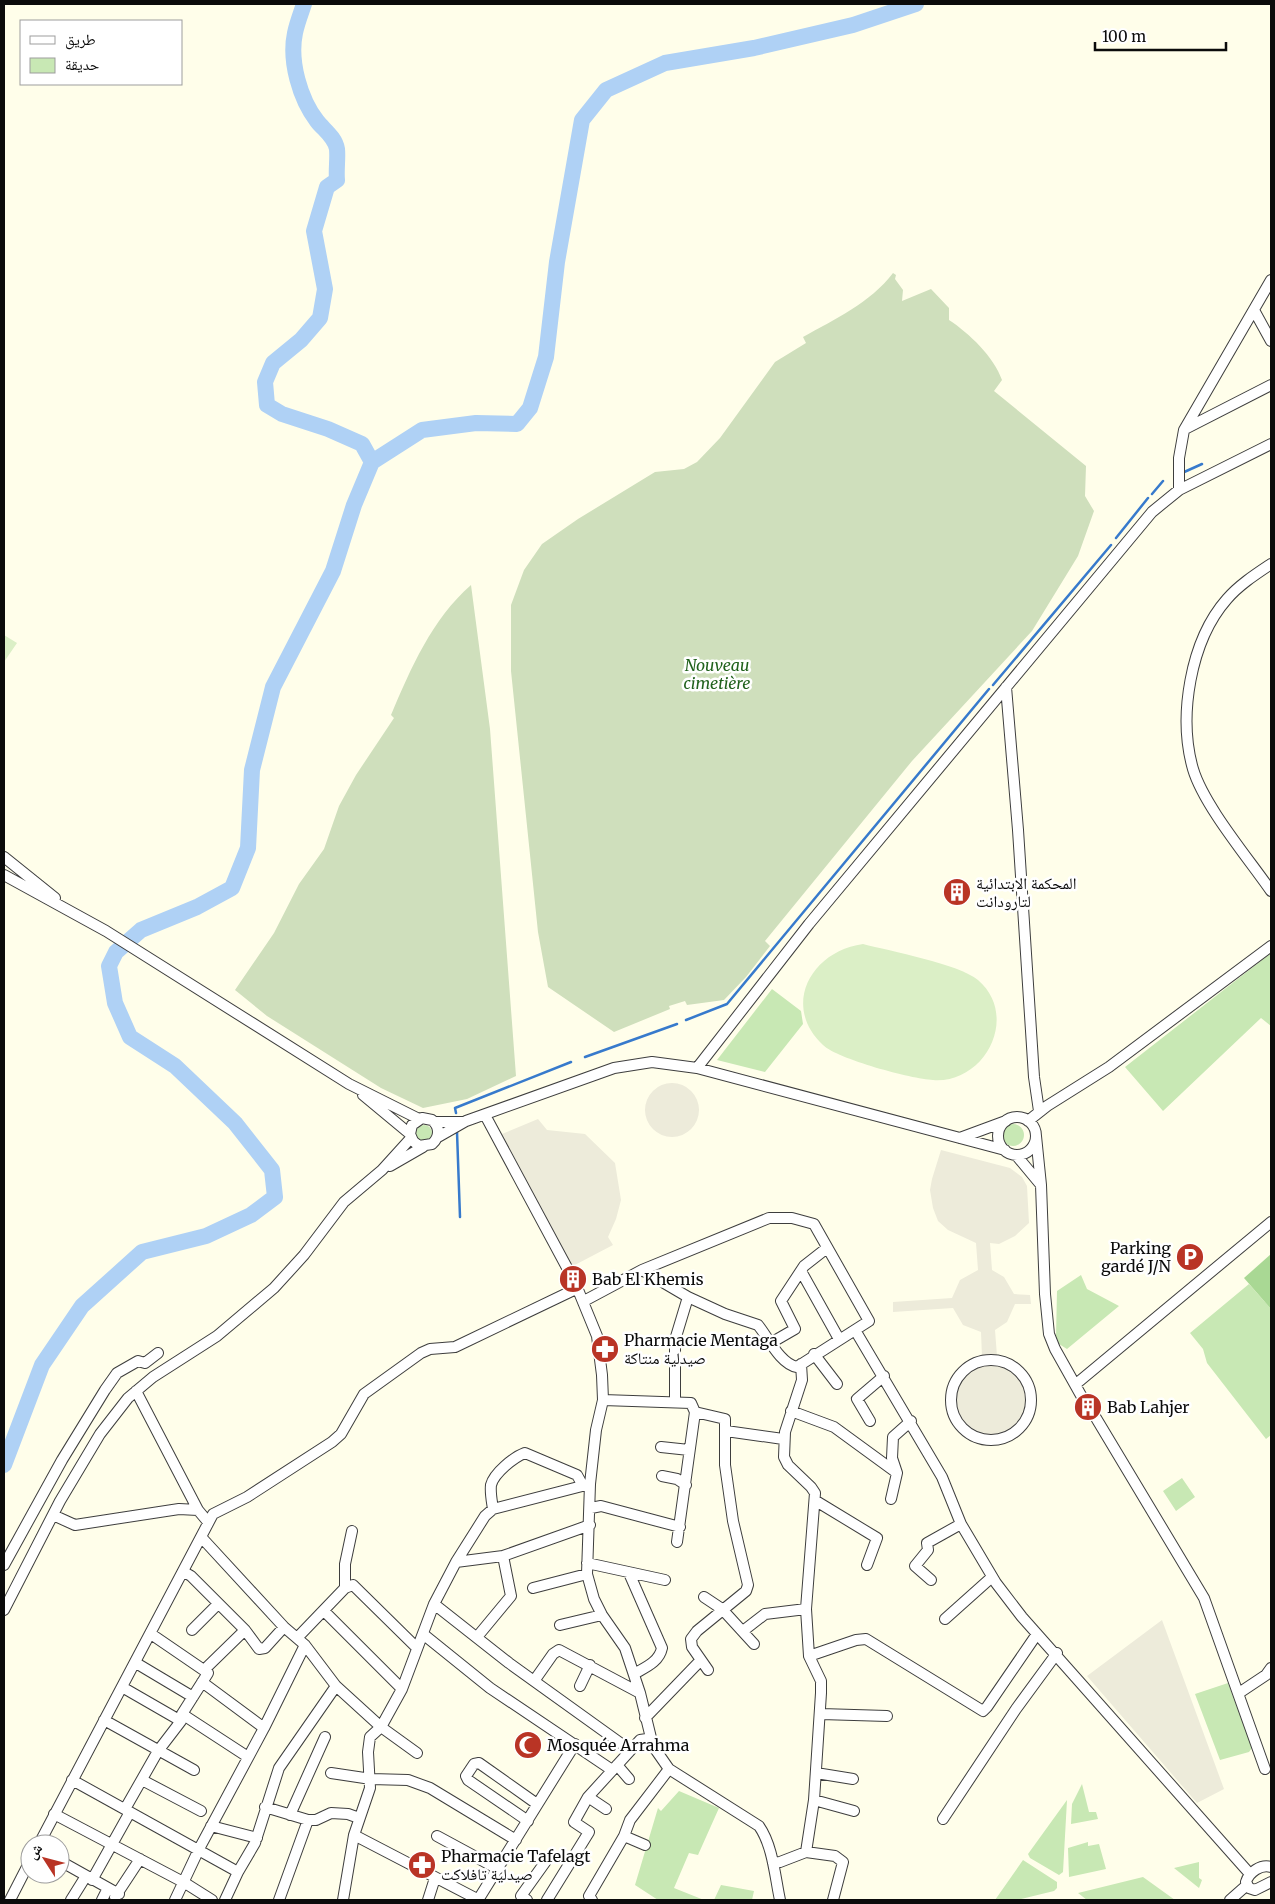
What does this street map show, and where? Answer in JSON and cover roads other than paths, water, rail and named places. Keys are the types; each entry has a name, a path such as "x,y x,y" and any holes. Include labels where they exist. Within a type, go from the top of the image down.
{"street":[{"path":"1179,490 1178,464 1184,430 1271,280"},
{"path":"1254,312 1269,330 1271,342"},
{"path":"1184,430 1271,385"},
{"path":"697,1068 809,924 1152,512 1179,490 1271,444"},
{"path":"1271,564 1239,587 1213,617 1198,649 1190,686 1188,716 1193,769 1200,786 1210,804 1271,892"},
{"path":"1006,687 1018,830 1034,1077 1039,1111"},
{"path":"4,857 68,908"},
{"path":"4,875 68,908 106,931 348,1084 419,1119"},
{"path":"1028,1121 1039,1111 1108,1067 1271,946"},
{"path":"382,1170 432,1144 438,1137 466,1121 589,1076 631,1065 670,1063 697,1068 1005,1150 1016,1155 1041,1185"},
{"path":"348,1084 411,1136 416,1144 423,1147"},
{"path":"485,1115 575,1282 597,1336 603,1400 587,1485 591,1508 587,1569 594,1599 602,1615 625,1648 640,1693 653,1746"},
{"path":"4,1610 53,1515 100,1434 136,1391 153,1377 217,1336 274,1288 304,1255 344,1202 382,1170 411,1136 412,1125 419,1119 426,1118 434,1122 466,1121"},
{"path":"960,1138 1016,1118 1028,1121 1033,1126 1036,1136 1041,1185 1045,1294 1049,1334 1055,1349 1089,1407 1204,1598 1265,1770"},
{"path":"1005,1150 999,1137 1000,1130 1009,1120"},
{"path":"434,1122 438,1130 438,1137"},
{"path":"1016,1155 1030,1150 1036,1136"},
{"path":"584,1301 642,1270 744,1226 778,1216 814,1224 869,1322 814,1354 797,1367 790,1366 769,1344 755,1324 725,1314 688,1297 642,1270"},
{"path":"1076,1384 1271,1222"},
{"path":"769,1344 795,1329 781,1302 801,1271 828,1248"},
{"path":"801,1271 839,1339"},
{"path":"44,1834 202,1538 208,1522 216,1511 247,1497 332,1442 341,1434 364,1394 422,1353 430,1349 455,1347 575,1282"},
{"path":"675,1402 676,1340 688,1297"},
{"path":"855,1330 884,1376 942,1477 961,1524 992,1577 1037,1634 1057,1653 1250,1874"},
{"path":"4,1565 62,1460 105,1390 118,1373 138,1361 145,1363 158,1353"},
{"path":"814,1354 837,1384"},
{"path":"984,1360 998,1360 1011,1365 1022,1374 1029,1386 1032,1400 1030,1414 1023,1426 1012,1435 992,1440 971,1436 960,1427 953,1415 951,1401 953,1387 960,1375 970,1366 984,1360"},
{"path":"801,1364 802,1380 783,1439 786,1461 812,1487 816,1501 809,1552 806,1609 809,1656 821,1681 821,1714 814,1800 806,1852"},
{"path":"870,1421 857,1400 884,1376"},
{"path":"136,1391 198,1510 208,1522"},
{"path":"603,1400 691,1403 695,1412 680,1528 676,1542"},
{"path":"791,1411 834,1428 896,1473"},
{"path":"695,1412 725,1418 727,1484 733,1522 748,1585 746,1591 722,1609 697,1631 691,1639 692,1647 708,1670"},
{"path":"891,1499 896,1473 892,1458 893,1437 911,1422"},
{"path":"726,1431 783,1439"},
{"path":"661,1447 689,1450"},
{"path":"493,1509 491,1489 494,1478 515,1458 525,1453 577,1475 587,1485"},
{"path":"662,1476 677,1479 686,1485"},
{"path":"343,1900 354,1835 368,1797 371,1779 368,1745 370,1737 381,1727 402,1689 434,1604 456,1562 485,1516 493,1509 587,1485"},
{"path":"816,1501 876,1538 867,1565"},
{"path":"591,1508 600,1506 680,1528"},
{"path":"53,1515 76,1525 179,1509 198,1510"},
{"path":"931,1580 915,1566 928,1550 927,1543 961,1524"},
{"path":"456,1562 503,1556 590,1525"},
{"path":"345,1588 345,1564 352,1531"},
{"path":"202,1538 284,1627 301,1642 336,1686 381,1727 418,1753"},
{"path":"476,1637 511,1596 503,1556"},
{"path":"533,1588 587,1569 629,1573 666,1580"},
{"path":"184,1572 191,1576 245,1630 255,1645 261,1649 284,1627"},
{"path":"629,1573 662,1648 653,1663 634,1674"},
{"path":"945,1619 992,1577"},
{"path":"176,1900 199,1849 264,1728 301,1642 324,1611 345,1588 353,1585 417,1648"},
{"path":"704,1597 722,1609 754,1644"},
{"path":"192,1630 218,1604"},
{"path":"434,1604 534,1681 630,1750"},
{"path":"743,1631 766,1614 806,1609"},
{"path":"324,1611 402,1689"},
{"path":"560,1625 602,1615"},
{"path":"204,1670 245,1630"},
{"path":"71,1900 112,1845 142,1780 158,1751 182,1717 208,1673 151,1634"},
{"path":"423,1634 490,1688 575,1744 614,1767 629,1779"},
{"path":"809,1656 856,1640 866,1639 983,1711 988,1708 1037,1634"},
{"path":"534,1681 556,1650 559,1650 640,1693"},
{"path":"943,1820 1016,1709 1057,1653"},
{"path":"645,1718 700,1661"},
{"path":"136,1663 193,1697"},
{"path":"580,1686 590,1665"},
{"path":"1239,1693 1266,1675 1271,1668"},
{"path":"202,1682 264,1728"},
{"path":"225,1900 257,1838 265,1807 284,1760 336,1686"},
{"path":"122,1687 182,1717 248,1758"},
{"path":"821,1714 887,1716"},
{"path":"104,1720 194,1770"},
{"path":"290,1815 325,1737"},
{"path":"547,1900 589,1832 574,1822 588,1797 640,1740 647,1739 669,1769 759,1826 763,1832 772,1863 780,1900"},
{"path":"354,1835 478,1900 575,1744"},
{"path":"528,1821 468,1780 466,1776 474,1764 479,1763 537,1804"},
{"path":"592,1900 589,1896 624,1836 630,1820 669,1769"},
{"path":"331,1773 371,1779 408,1780 430,1788 516,1840"},
{"path":"816,1773 853,1779"},
{"path":"72,1780 238,1872"},
{"path":"142,1780 201,1811"},
{"path":"588,1797 606,1809"},
{"path":"814,1800 854,1811"},
{"path":"265,1807 308,1820 316,1820 331,1814 348,1814 359,1818"},
{"path":"54,1814 185,1883 212,1900"},
{"path":"279,1900 308,1820"},
{"path":"211,1826 257,1838"},
{"path":"437,1836 498,1869"},
{"path":"624,1836 645,1844"},
{"path":"772,1863 780,1862 806,1852 835,1856 843,1862 834,1900"},
{"path":"70,1867 108,1888 118,1897 140,1859"},
{"path":"527,1900 521,1896 546,1861"},
{"path":"1271,1866 1260,1868 1246,1879 1247,1885 1255,1890 1271,1883"},
{"path":"428,1900 435,1878"},
{"path":"10,1900 20,1880"},
{"path":"1230,1900 1247,1885"},
{"path":"102,1900 108,1888"}],"waterway":[{"path":"304,4 295,33 294,55 297,79 311,112 332,137 336,145 337,180 327,187 314,231 325,289 320,318 301,340 273,363 265,382 267,405 282,414 328,429 362,444 372,462"},
{"path":"4,1465 42,1365 82,1306 142,1252 206,1236 251,1215 275,1197 272,1170 235,1123 175,1066 130,1037 115,1003 109,966 116,952 141,930 197,907 232,888 248,848 252,770 273,687 333,571 354,505 372,462 422,430 476,423 517,424 530,408 546,357 557,262 582,120 606,90 665,63 754,48 853,25 916,4"},
{"path":"1182,473 1202,464"},
{"path":"1152,494 1163,481"},
{"path":"1116,538 1148,498"},
{"path":"993,685 1111,545"},
{"path":"686,1020 727,1004 989,689"},
{"path":"585,1057 677,1024"},
{"path":"456,1113 455,1108 571,1062"},
{"path":"457,1132 460,1217"}],"place":[{"name":"المحكمة الابتدائية لتارودانت","path":"957,892"},
{"name":"Parking gardé J/N","path":"1190,1257"},
{"name":"Bab El Khemis","path":"573,1279"},
{"name":"Pharmacie Mentaga صيدلية منتاكة","path":"605,1349"},
{"name":"Bab Lahjer","path":"1088,1407"},
{"name":"Mosquée Arrahma","path":"528,1745"},
{"name":"Pharmacie Tafelagt صيدلية تافلاكت","path":"422,1865"}],"park label":[{"name":"Nouveau cimetière","path":"717,674"}]}
